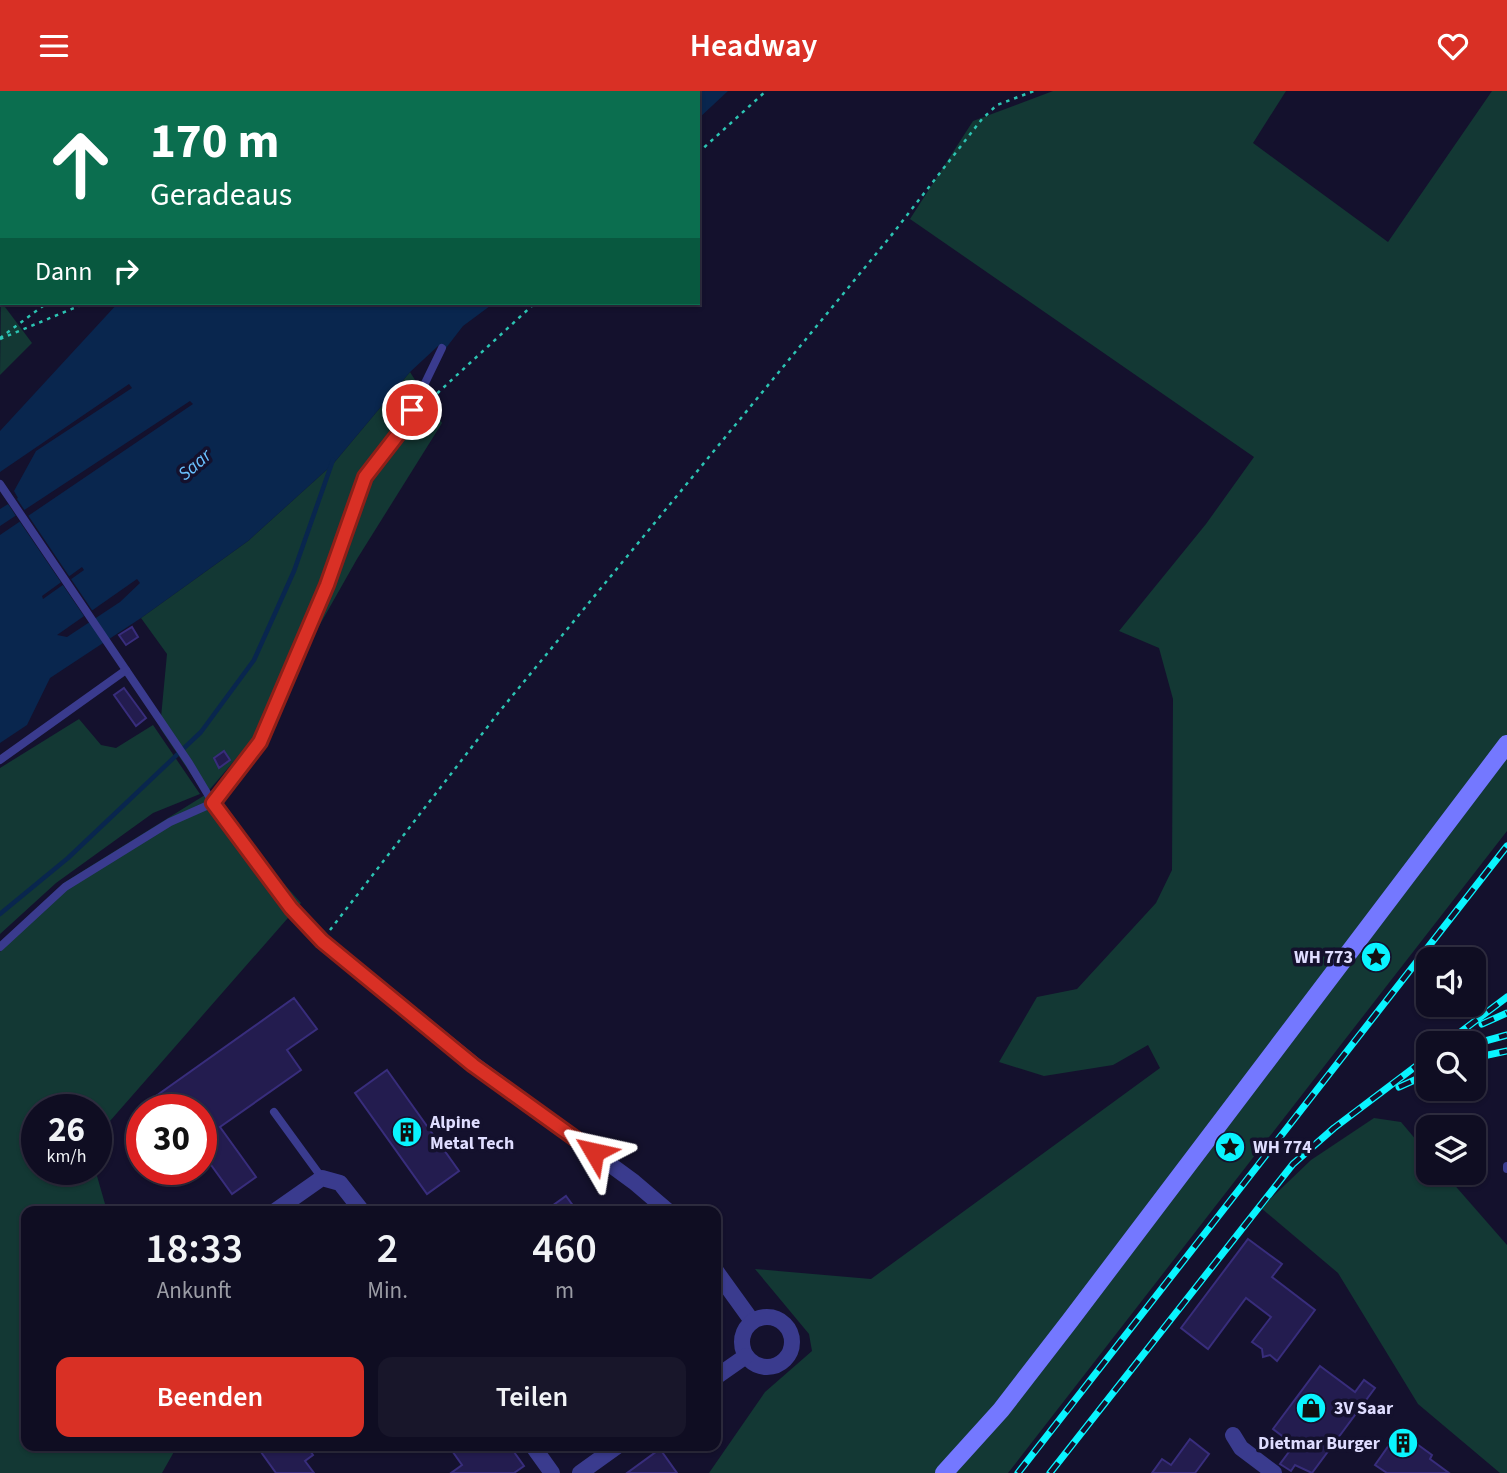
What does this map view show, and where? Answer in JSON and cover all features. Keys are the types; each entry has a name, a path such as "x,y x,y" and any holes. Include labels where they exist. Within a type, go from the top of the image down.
{"main road":[{"path":"944,1473 1001,1410 1069,1322 1507,744"}],"street":[{"path":"213,803 291,908 322,941 473,1065 634,1182 662,1206"},
{"path":"282,1206 322,1178 340,1183 358,1206"},
{"path":"721,1278 752,1321"},
{"path":"768,1316 784,1323 789,1329 792,1346 783,1361 776,1366 759,1366 746,1356 741,1341 746,1326 752,1321 768,1316"},
{"path":"721,1374 746,1356"},
{"path":"1233,1435 1241,1448 1274,1473"},
{"path":"536,1451 552,1473"},
{"path":"580,1473 611,1451"}],"lane":[{"path":"0,947 65,887 170,822 213,803 260,742 327,585 365,477 413,415 412,410 442,348"},
{"path":"0,484 189,763 213,803"},
{"path":"0,760 126,670"},
{"path":"274,1112 322,1178"}],"path":[{"path":"700,151 766,91"},
{"path":"322,941 499,712 882,247 982,119 998,105 1034,91"},
{"path":"0,339 44,305"},
{"path":"0,339 81,305"},
{"path":"413,415 533,305"}],"green space":[{"path":"1053,91 1286,91 1253,143 1388,242 1492,91 1507,91 1507,831 1008,1473 709,1473 765,1392 812,1351 809,1334 755,1269 871,1279 1160,1068 1148,1045 1113,1065 1044,1076 999,1062 1037,997 1077,989 1156,903 1172,870 1173,699 1159,648 1119,631 1206,524 1254,457 910,219 973,121"},
{"path":"1,305 4,305 32,343 0,375"},
{"path":"410,372 442,423 357,559 259,732 205,795 160,728 167,654 141,618 248,541 333,464"},
{"path":"79,719 101,745 116,748 153,725 200,794 153,813 56,883 0,934 0,768"},
{"path":"205,795 301,903 134,1094 126,1094 126,1103 112,1119 112,1094 21,1094 21,1185 100,1185 106,1206 21,1206 21,1451 174,1451 162,1473 0,1473 0,952 65,882"},
{"path":"1374,1118 1401,1122 1416,1140 1416,1185 1454,1185 1507,1245 1507,1473 1500,1473 1418,1404 1338,1273 1261,1208 1311,1160"}],"water":[{"path":"700,91 728,91 700,117"},
{"name":"Saar","path":"116,305 491,305 463,326 446,348 438,346 410,372 333,464 248,541 141,618 50,678 27,725 0,743 0,535 193,404 190,401 0,526 0,509 18,498 14,491 36,451 132,388 129,384 0,472 0,431","holes":["82,567 84,570 43,599 42,596","137,579 140,583 120,602 67,637 57,635"]}],"pier":[{"path":"11,490 94,613 86,619 6,501 14,497"}],"building":[{"path":"132,627 138,637 126,645 119,635"},
{"path":"124,688 146,718 136,726 114,695"},
{"path":"224,751 230,760 219,768 214,758"},
{"path":"294,998 317,1029 287,1050 301,1070 220,1127 256,1177 232,1194 217,1173 217,1094 159,1094"},
{"name":"Alpine Metal Tech","path":"387,1070 459,1171 427,1194 355,1093"},
{"path":"566,1196 573,1206 552,1206"},
{"path":"1248,1239 1282,1264 1272,1277 1315,1310 1277,1361 1270,1355 1263,1357 1262,1349 1252,1342 1271,1317 1246,1298 1208,1349 1181,1328"},
{"path":"1320,1366 1355,1392 1364,1380 1375,1388 1312,1473 1295,1465 1291,1471 1280,1464 1294,1445 1273,1429"},
{"name":"Dietmar Burger","path":"1399,1431 1432,1455 1430,1459 1449,1473 1387,1473 1375,1465"},
{"path":"1190,1439 1209,1454 1195,1473 1152,1473 1162,1459 1171,1465"},
{"path":"260,1451 310,1451 313,1455 305,1461 314,1473 276,1473"},
{"path":"452,1451 513,1451 524,1466 514,1473 451,1473 462,1465"},
{"path":"657,1451 661,1451 677,1473 627,1473"}],"waterway":[{"path":"0,914 68,858 201,732 254,660 294,571 333,460"}],"railway":[{"path":"1018,1473 1507,846"},
{"path":"1462,1031 1507,997"},
{"path":"1482,1024 1507,1013"},
{"path":"1486,1041 1507,1035"},
{"path":"1486,1055 1507,1051"},
{"path":"1050,1473 1293,1164 1334,1128 1416,1066"},
{"path":"1399,1087 1416,1079"}],"place":[{"name":"WH 773","path":"1376,957"},
{"name":"Alpine Metal Tech","path":"407,1132"},
{"name":"WH 774","path":"1230,1147"},
{"name":"3V Saar","path":"1311,1408"},
{"name":"Dietmar Burger","path":"1403,1443"}],"route":[{"path":"412,410 413,415 365,477 327,585 260,742 213,803 291,908 322,941 473,1065 594,1152"}]}
